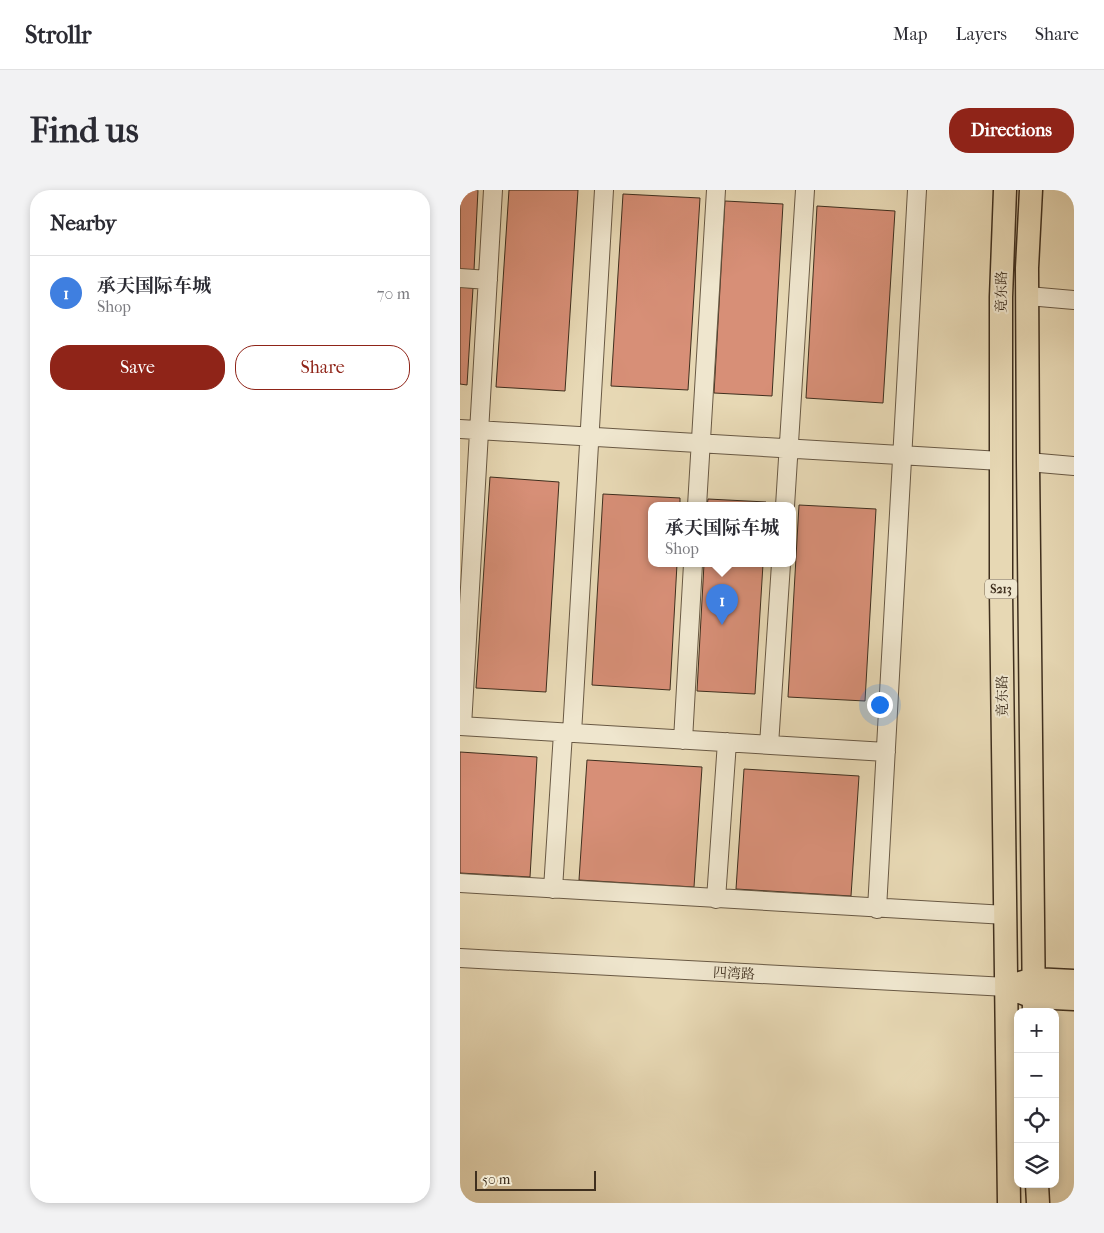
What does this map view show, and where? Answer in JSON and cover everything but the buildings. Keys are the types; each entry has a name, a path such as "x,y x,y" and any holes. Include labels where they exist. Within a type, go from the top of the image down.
{"main road":[{"name":"竟东路","path":"1005,190 1001,297 1001,461 1009,1203"},
{"name":"竟东路","path":"1031,190 1028,296 1028,462 1033,996"},
{"path":"1033,996 1074,981"},
{"path":"1007,987 1033,996 1074,999"},
{"path":"1037,1188 1038,1203"}],"street":[{"path":"494,190 461,726 886,752"},
{"path":"553,889 568,733 590,437 604,190"},
{"path":"697,502 716,190"},
{"path":"784,502 804,190"},
{"path":"877,909 917,190"},
{"path":"460,278 488,280"},
{"path":"1028,296 1074,300"},
{"path":"460,429 1001,461"},
{"path":"1028,462 1074,466"},
{"path":"683,740 693,567"},
{"path":"770,745 781,567"},
{"path":"716,899 726,742"},
{"path":"460,883 877,909 1006,914"},
{"name":"四湾路","path":"460,958 1007,987"}],"place":[{"name":"承天国际车城","path":"722,625"}]}
